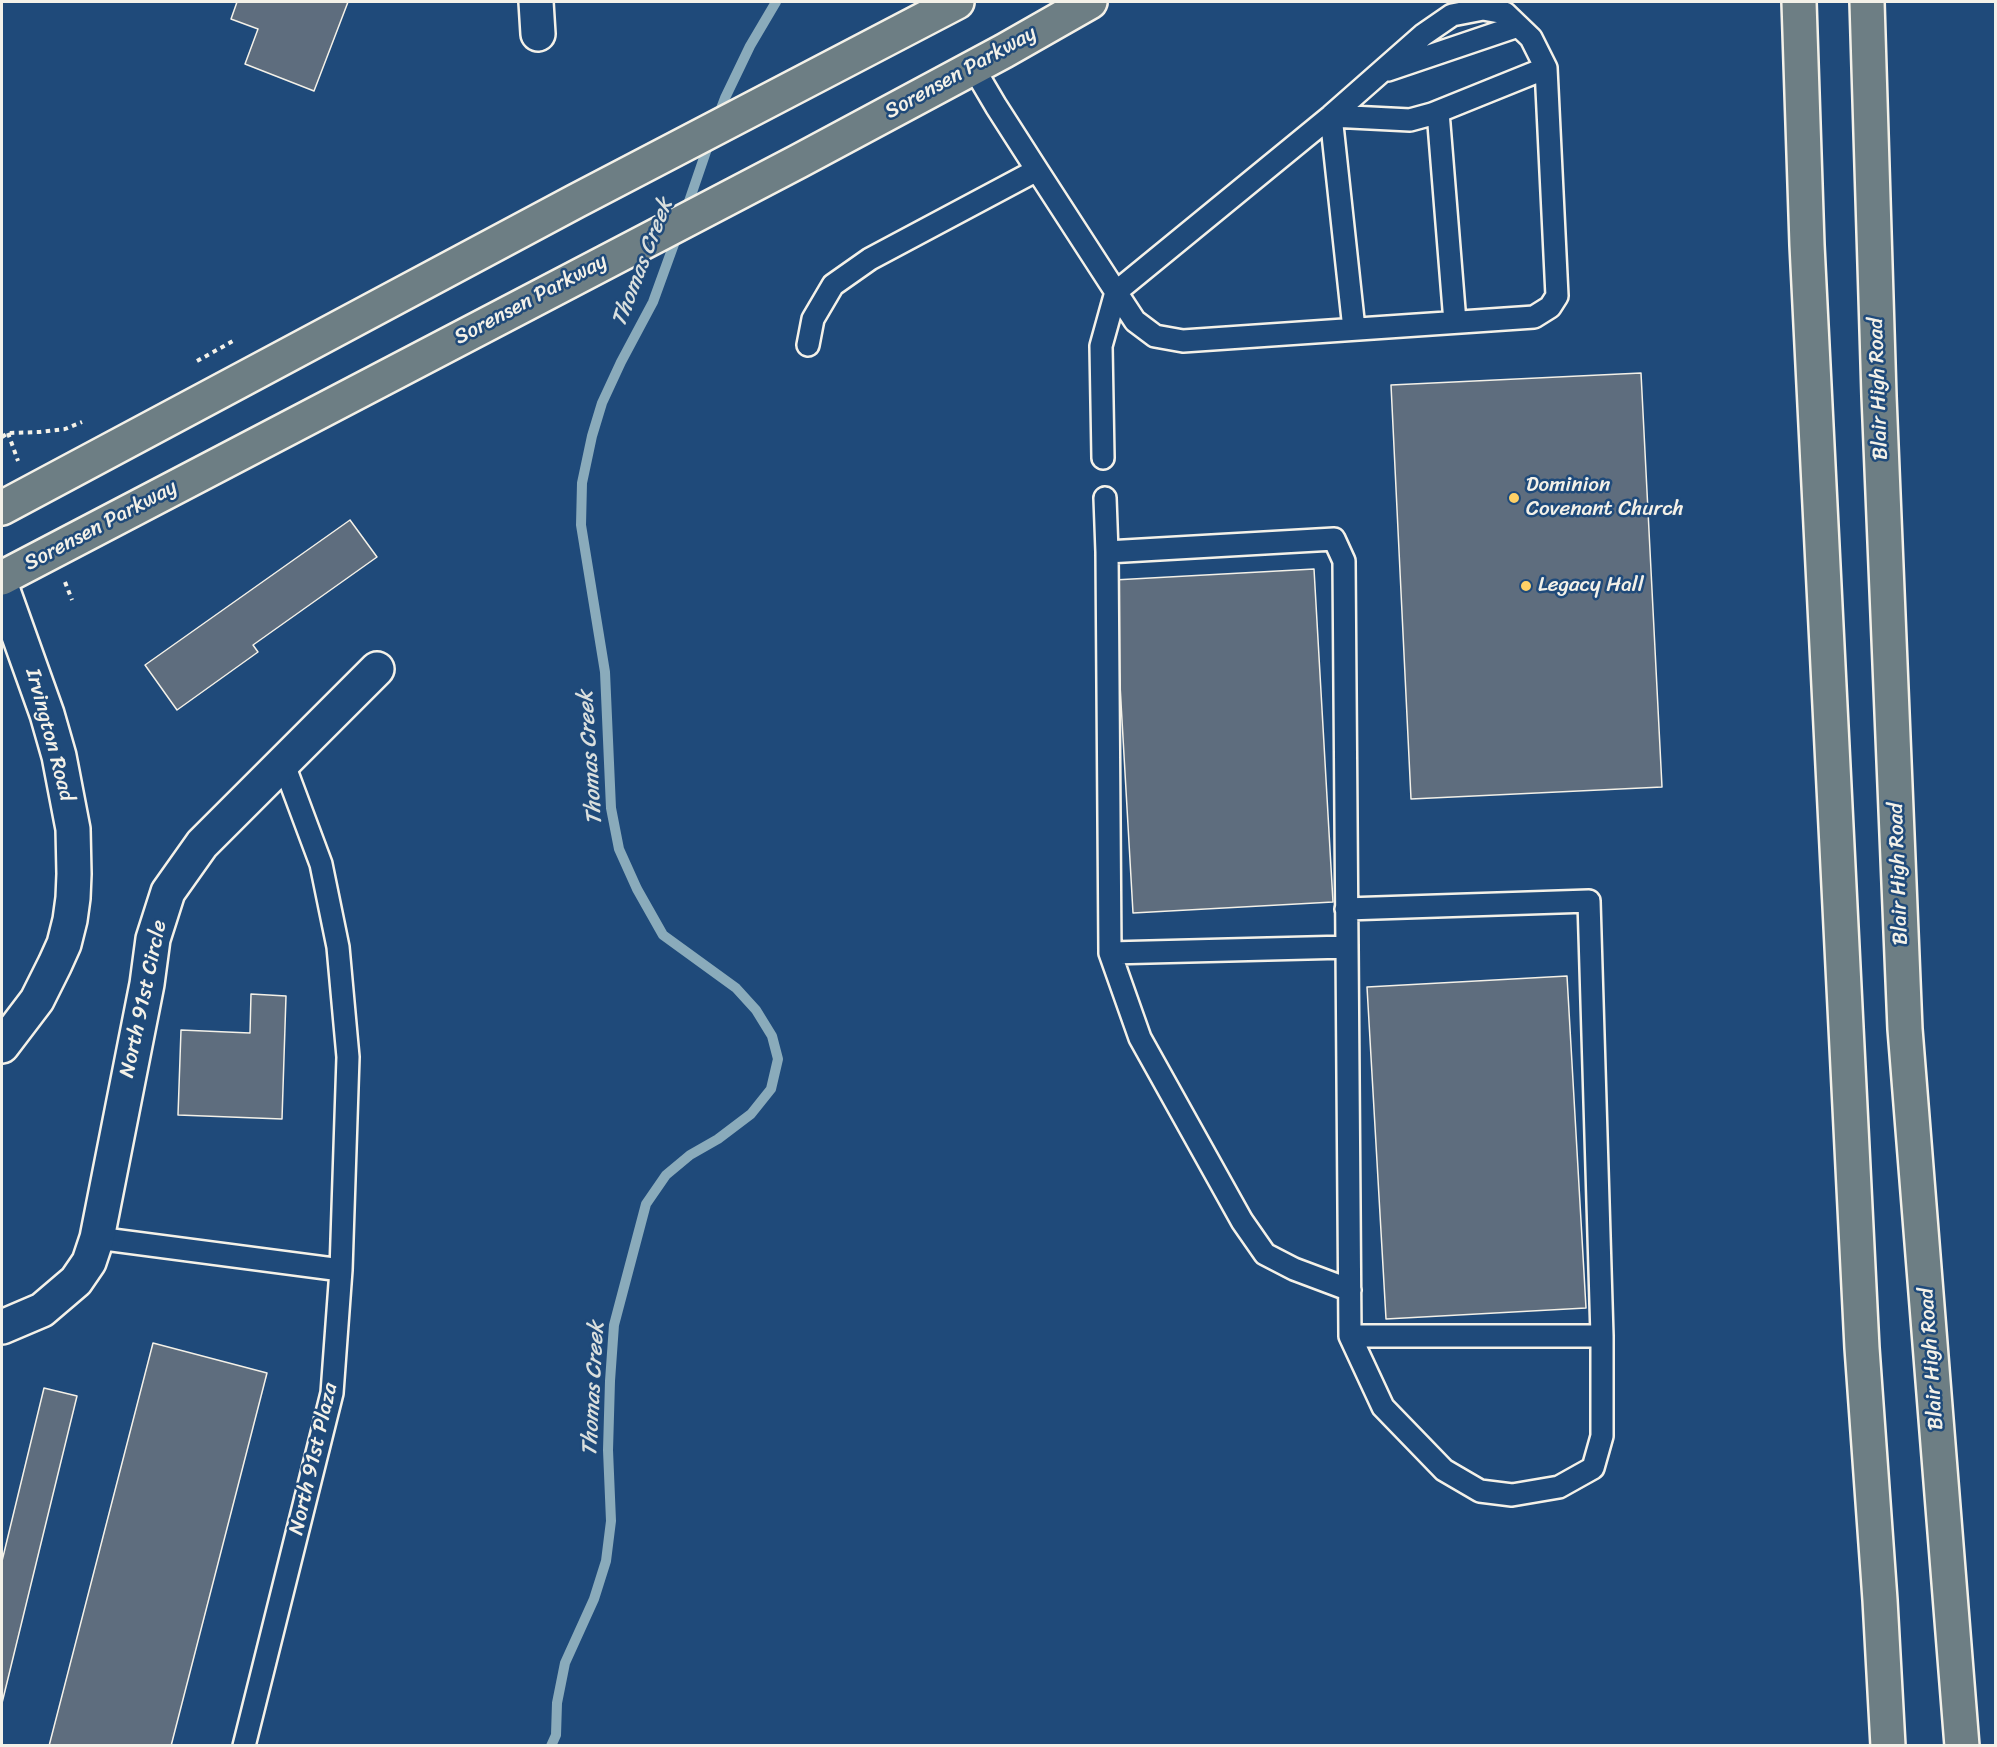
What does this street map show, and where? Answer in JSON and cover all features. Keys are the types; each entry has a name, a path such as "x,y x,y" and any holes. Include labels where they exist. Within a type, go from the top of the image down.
{"main road":[{"path":"2,508 576,201 957,2"},
{"name":"Sorensen Parkway","path":"2,578 800,161 1090,2"},
{"path":"1799,2 1807,245 1862,1347 1888,1746"},
{"name":"Blair High Road","path":"1867,2 1879,384 1905,1029 1962,1746"}],"street":[{"path":"536,2 538,34"},
{"name":"Irvington Road","path":"2,588 47,714 59,756 73,829 74,874 70,920 56,964 37,1000 2,1047"},
{"name":"North 91st Circle","path":"2,1326 42,1310 76,1281 89,1262 97,1238 147,984 153,939 168,892 202,844 377,669"}],"lane":[{"path":"973,67 1037,170 1116,292 1135,321 1155,336 1183,341 1534,317 1550,307 1557,296 1546,68 1531,38 1505,13 1483,9 1452,15 1424,35 1331,116 1116,292 1101,346 1102,458"},
{"path":"1377,74 1518,26"},
{"path":"1331,116 1410,120 1438,112 1546,68"},
{"path":"1438,112 1455,322"},
{"path":"1331,116 1354,329"},
{"path":"808,345 813,319 833,285 870,259 1037,170"},
{"path":"1105,498 1110,953 1140,1038 1242,1221 1265,1254 1294,1269 1350,1290"},
{"path":"1107,552 1334,539 1344,561 1346,909 1350,1336 1383,1407 1444,1470 1480,1491 1512,1495 1559,1487 1593,1468 1602,1436 1602,1336 1589,901 1346,909"},
{"name":"North 91st Plaza","path":"244,1746 332,1393 341,1270 348,1057 338,947 321,864 283,762"},
{"path":"1110,953 1347,946"},
{"path":"97,1238 341,1270"},
{"path":"1350,1336 1602,1336"}],"path":[{"path":"2,437 8,433"}],"building":[{"path":"237,2 348,2 314,91 245,64 258,29 231,19"},
{"name":"Legacy Hall","path":"1641,373 1662,787 1411,799 1391,385"},
{"path":"350,520 377,557 253,645 258,652 177,710 145,665"},
{"path":"1314,569 1333,902 1133,913 1114,580"},
{"path":"1567,976 1586,1308 1386,1319 1367,987"},
{"path":"251,994 286,996 282,1119 178,1115 181,1030 250,1033"},
{"path":"153,1343 267,1373 171,1746 49,1746"},
{"path":"44,1388 77,1396 2,1703 2,1561"}],"waterway":[{"name":"Thomas Creek","path":"717,119 750,46 776,2"},
{"name":"Thomas Creek","path":"685,213 710,140"},
{"name":"Thomas Creek","path":"551,1746 556,1735 557,1703 565,1663 594,1599 606,1561 611,1521 608,1450 614,1325 646,1204 666,1175 690,1155 718,1139 751,1114 771,1089 778,1059 772,1036 756,1010 736,988 663,935 637,889 619,849 611,808 605,672 581,525 582,483 602,403 653,302 678,233"}],"place":[{"name":"Dominion Covenant Church","path":"1514,498"},
{"name":"Legacy Hall","path":"1526,586"}]}
